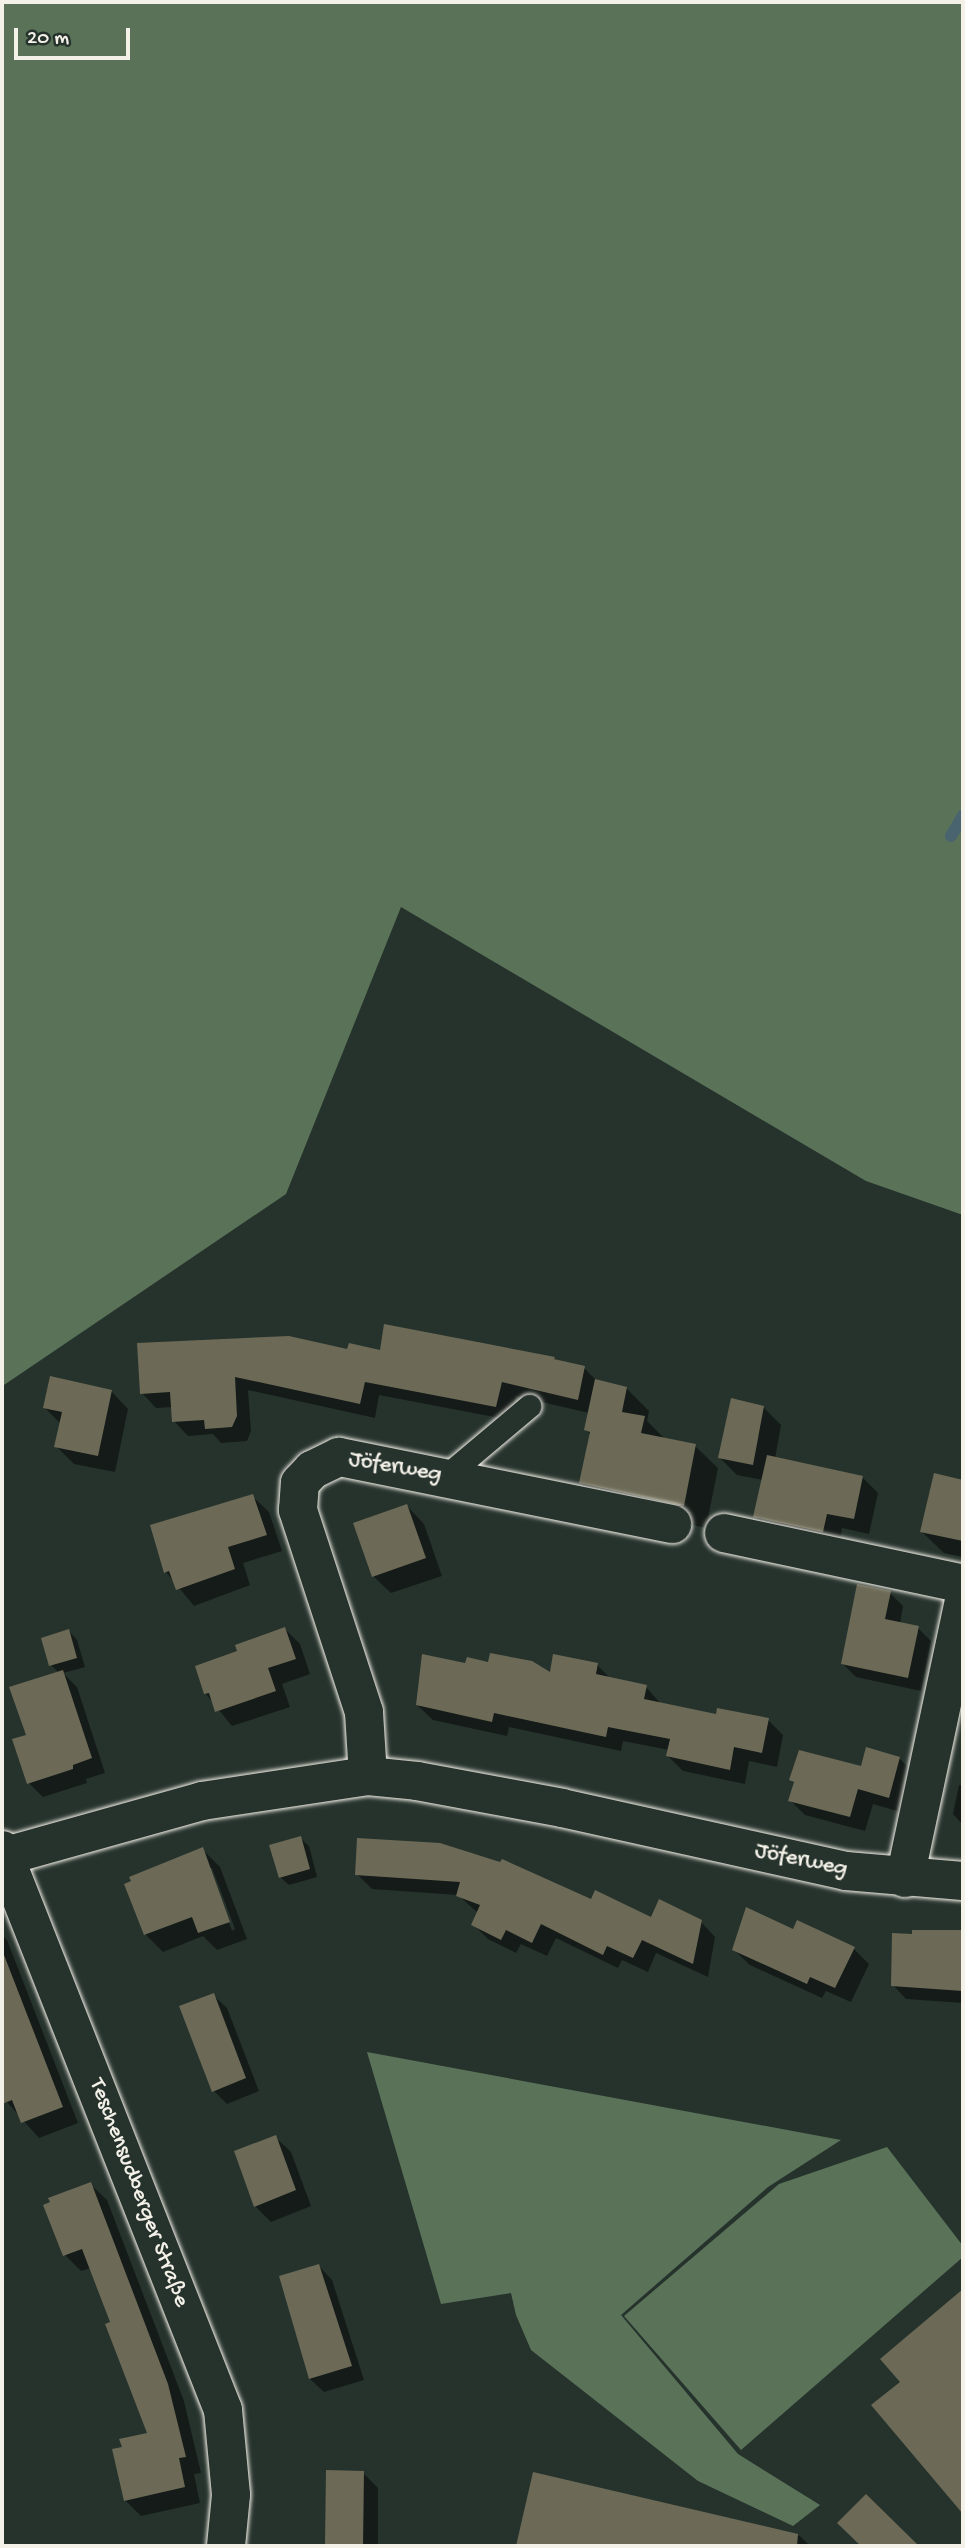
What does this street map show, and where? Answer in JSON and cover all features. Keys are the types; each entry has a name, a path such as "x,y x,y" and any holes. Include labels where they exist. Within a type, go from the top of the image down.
{"street":[{"name":"Jöferweg","path":"368,1776 363,1712 298,1510 300,1483 312,1470 339,1457 446,1476 672,1524"},
{"path":"724,1533 963,1584"},
{"path":"905,1878 963,1604"},
{"name":"Jöferweg","path":"3,1855 202,1801 368,1776 417,1781 562,1808 846,1871 963,1881"},
{"name":"Teschensudberger Straße","path":"3,1855 223,2410 231,2495 226,2546"}],"lane":[{"path":"446,1476 529,1406"}],"green space":[{"path":"2,2 963,2 963,1215 866,1181 401,907 286,1194 4,1385"},
{"path":"367,2052 841,2140 768,2187 621,2315 738,2454 820,2505 793,2526 698,2481 531,2350 516,2315 511,2293 441,2304"},
{"path":"887,2147 963,2246 963,2257 741,2450 624,2316 779,2184"}],"building":[{"path":"384,1324 555,1357 554,1359 585,1366 578,1400 502,1382 496,1407 365,1382 360,1404 235,1377 237,1416 232,1427 205,1429 204,1420 172,1422 170,1392 140,1394 137,1343 289,1336 347,1349 349,1343 380,1350"},
{"path":"50,1376 112,1390 98,1456 54,1447 62,1412 43,1408"},
{"path":"595,1379 627,1387 622,1412 645,1416 641,1433 696,1444 684,1506 579,1483 590,1432 584,1430"},
{"path":"731,1398 764,1406 753,1465 718,1458"},
{"path":"767,1455 863,1476 854,1519 827,1514 823,1532 753,1517"},
{"path":"934,1473 963,1480 963,1541 920,1532"},
{"path":"253,1494 267,1535 228,1547 235,1569 176,1590 169,1571 164,1573 150,1525"},
{"path":"407,1504 426,1558 372,1577 353,1523"},
{"path":"857,1584 891,1591 885,1619 919,1626 908,1678 841,1664"},
{"path":"285,1627 296,1659 268,1668 276,1691 215,1712 209,1693 204,1694 195,1666 237,1651 235,1645"},
{"path":"69,1629 77,1658 49,1666 41,1638"},
{"path":"490,1653 532,1661 550,1672 553,1654 598,1663 596,1674 647,1685 644,1699 716,1714 717,1708 769,1718 762,1753 734,1747 730,1770 666,1756 670,1739 608,1727 606,1737 494,1713 492,1722 416,1705 422,1654 465,1663 467,1657 488,1662"},
{"path":"63,1670 92,1758 73,1765 73,1769 27,1784 12,1739 26,1735 9,1687"},
{"path":"866,1747 900,1757 889,1798 858,1789 850,1817 788,1801 794,1782 789,1780 799,1750 861,1766"},
{"path":"301,1836 310,1869 279,1878 269,1845"},
{"path":"357,1838 440,1843 500,1862 502,1859 591,1899 595,1890 651,1917 659,1899 702,1920 693,1964 642,1940 633,1958 607,1946 603,1955 541,1924 532,1943 506,1930 501,1940 471,1925 480,1905 456,1896 460,1882 355,1875"},
{"path":"203,1847 230,1922 198,1933 192,1917 144,1935 124,1884 131,1881 129,1877"},
{"path":"746,1907 793,1929 797,1920 855,1947 835,1988 810,1977 807,1984 732,1950"},
{"path":"912,1930 963,1930 963,1991 891,1986 892,1933 912,1934"},
{"path":"4,1955 63,2107 21,2123 12,2100 2,2104"},
{"path":"214,1993 246,2078 212,2092 179,2006"},
{"path":"276,2135 296,2190 254,2207 234,2151"},
{"path":"91,2182 168,2384 186,2457 179,2458 185,2487 124,2501 112,2449 122,2447 119,2439 147,2433 105,2324 110,2322 82,2249 63,2256 43,2205 50,2202 48,2198"},
{"path":"319,2264 352,2366 309,2379 279,2276"},
{"path":"963,2289 963,2514 871,2405 900,2382 880,2359"},
{"path":"326,2470 364,2471 363,2546 325,2546"},
{"path":"533,2472 798,2534 797,2546 516,2546"},
{"path":"866,2494 919,2546 861,2546 837,2523"}],"waterway":[{"path":"951,836 963,815"}]}
